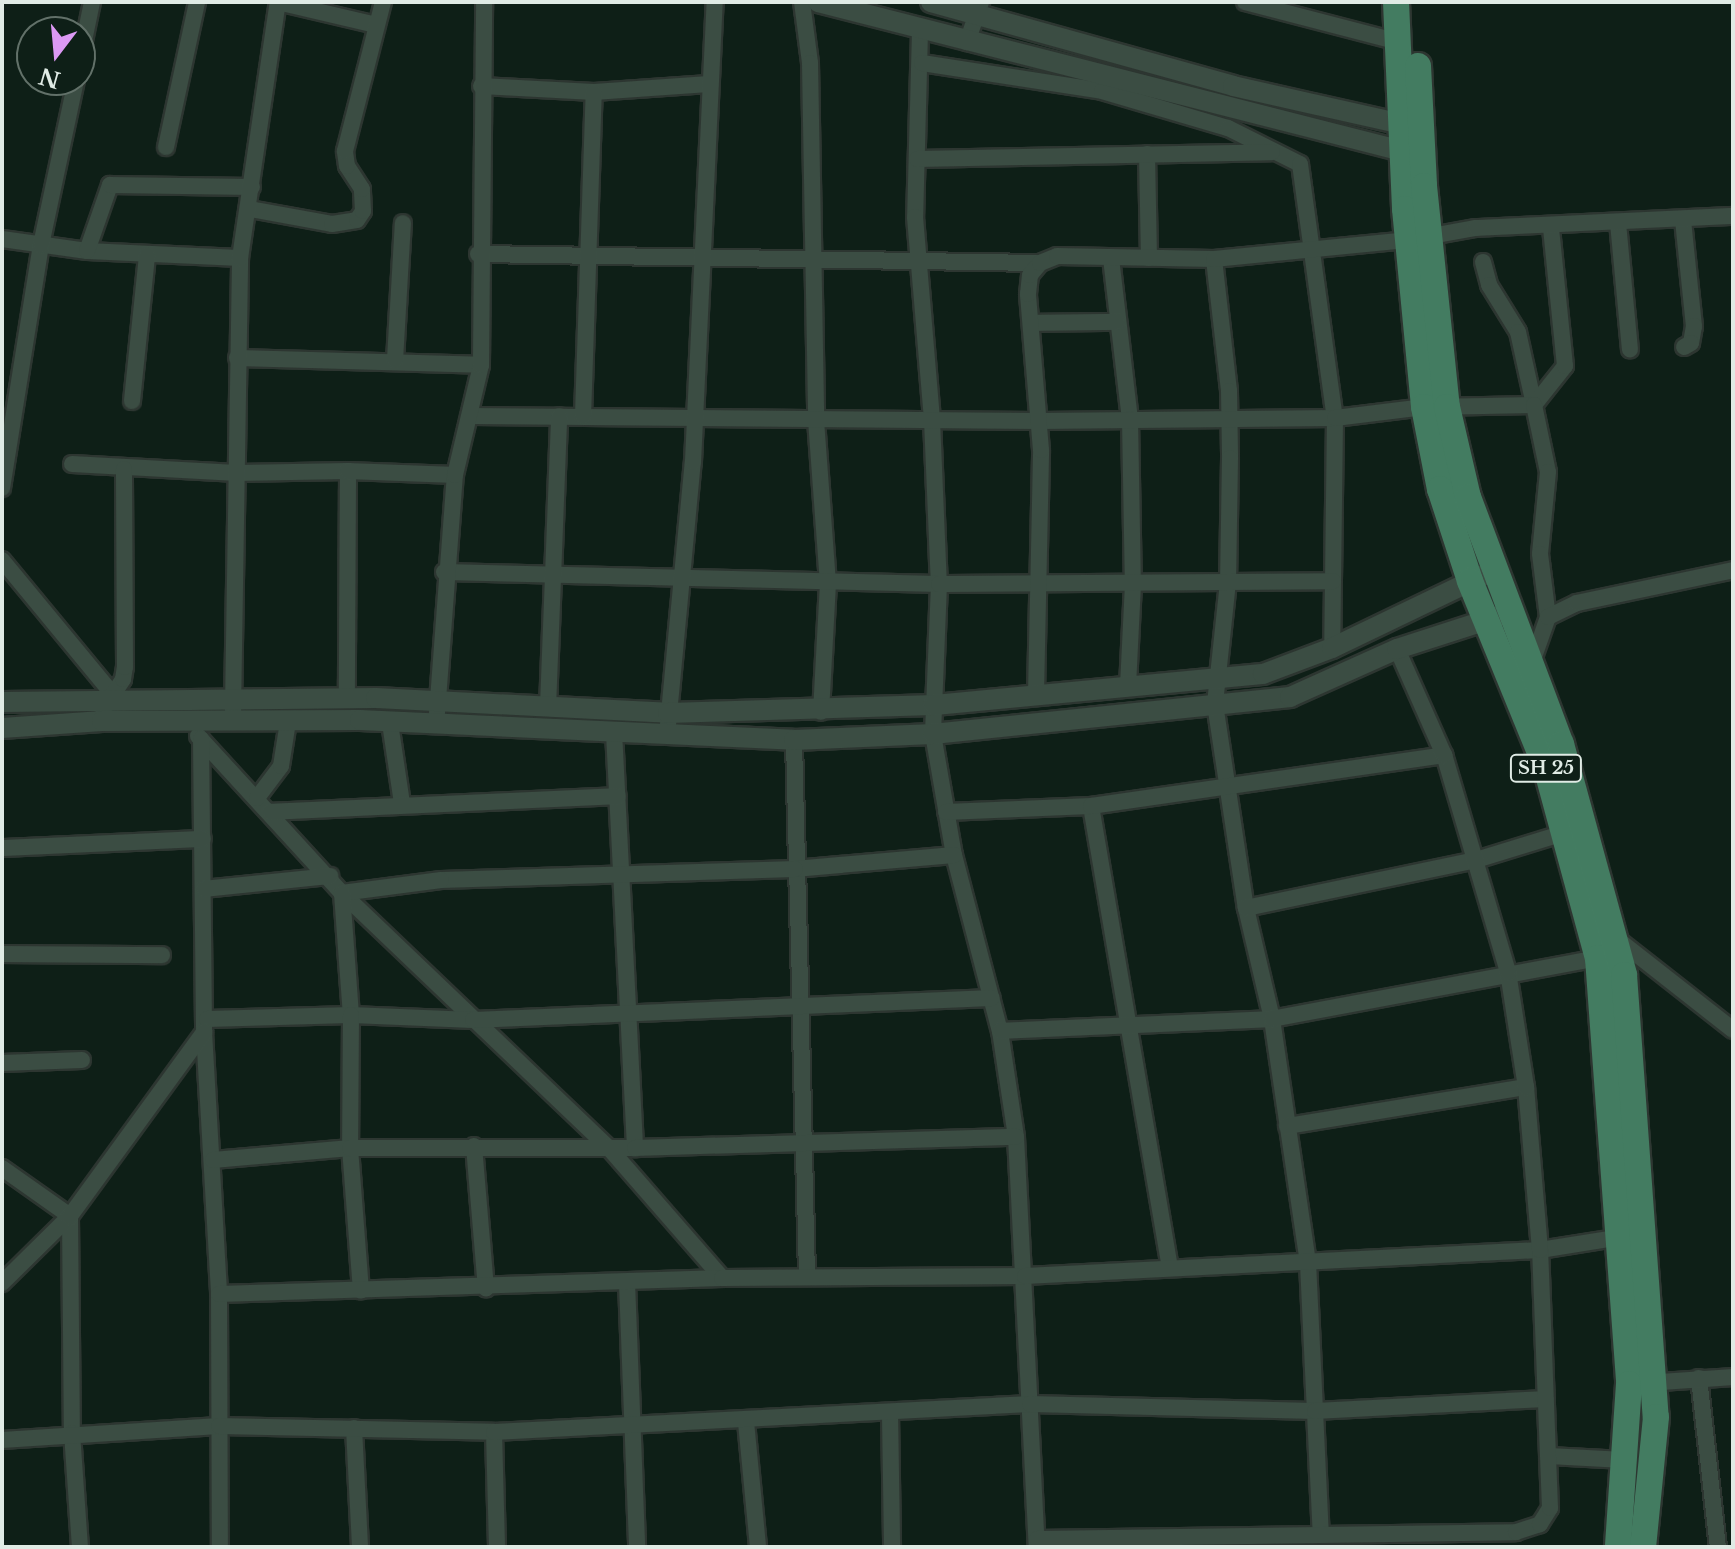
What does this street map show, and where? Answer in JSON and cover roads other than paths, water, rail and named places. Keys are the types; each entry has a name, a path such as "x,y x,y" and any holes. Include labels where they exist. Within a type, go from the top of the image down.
{"main road":[{"name":"SH 25","path":"1396,2 1412,126 1447,520 1470,581 1499,616 1522,671 1564,833 1612,951 1642,1384 1625,1460 1618,1547"},
{"path":"1412,126 1414,2"},
{"path":"1436,407 1494,570 1499,616"},
{"path":"1522,671 1561,744 1612,951"},
{"path":"1642,1384 1656,1417 1643,1547"}],"street":[{"path":"166,147 197,2"},
{"path":"233,710 240,258 250,209 278,2 376,25"},
{"path":"250,209 332,224 357,220 363,211 362,189 347,166 345,151 383,2"},
{"path":"437,726 444,572 455,475 472,416 481,365 478,254 484,2"},
{"path":"667,735 695,419 715,2"},
{"path":"802,2 810,63 816,261 816,420 828,583 821,712"},
{"path":"818,2 920,31 1413,154"},
{"path":"931,2 980,7 1233,86 1412,126"},
{"path":"1245,2 1399,42"},
{"path":"967,42 980,7"},
{"path":"920,31 918,258 932,420 939,584 933,734 954,855 1000,1031 1016,1137 1037,1543 1246,1541 1321,1534 1528,1528 1540,1524 1550,1508 1540,1250 1526,1087 1508,972 1444,755 1397,649"},
{"path":"922,63 1102,91 1228,128 1300,164 1305,172 1335,418 1332,648"},
{"path":"481,86 594,92 709,84"},
{"path":"583,416 594,92"},
{"path":"2,488 41,245 73,96"},
{"path":"917,159 1273,152"},
{"path":"1147,154 1149,258"},
{"path":"87,251 110,185 252,187"},
{"path":"478,254 816,261 918,258 1040,263 1057,256 1214,259 1420,238 1476,228 1551,227 1733,216"},
{"path":"1683,220 1694,326 1691,343 1684,347"},
{"path":"395,360 403,223"},
{"path":"1618,223 1630,349"},
{"path":"1534,405 1565,366 1551,227"},
{"path":"2,239 87,251 240,258"},
{"path":"132,401 147,255"},
{"path":"1111,258 1130,419 1133,584 1128,685"},
{"path":"1214,259 1229,417 1228,582 1215,704 1246,908 1272,1019 1308,1263 1321,1534"},
{"path":"1483,262 1489,285 1518,332 1548,472 1540,554 1548,617 1522,671"},
{"path":"1036,694 1039,421 1030,275 1040,263"},
{"path":"1031,323 1117,322"},
{"path":"237,358 395,360 481,365"},
{"path":"472,416 1039,421 1335,418 1436,407 1534,405"},
{"path":"548,707 556,574 559,416"},
{"path":"72,464 237,473 348,471 455,475"},
{"path":"97,721 109,696 123,679 125,667 124,469"},
{"path":"347,698 348,471"},
{"path":"2,560 109,696"},
{"path":"2,728 97,721 185,720 233,710 347,698 668,713 821,712 934,705 1220,677 1282,670 1494,570"},
{"path":"1548,617 1577,603 1733,570"},
{"path":"444,572 828,583 1333,581"},
{"path":"2,702 109,696 169,700 288,722 390,723 794,740 933,734 1290,697 1397,649 1499,616"},
{"path":"169,700 201,739 330,876 342,893 609,1148 722,1278"},
{"path":"257,798 281,766 288,722"},
{"path":"390,723 402,803"},
{"path":"614,732 618,873 635,1148"},
{"path":"201,739 205,1026 219,1294 220,1547"},
{"path":"794,740 795,869 803,1007 807,1276"},
{"path":"946,812 1091,806 1226,789 1444,755"},
{"path":"270,812 402,803 618,796"},
{"path":"1091,806 1170,1266"},
{"path":"1246,908 1476,860 1564,833"},
{"path":"2,848 203,839"},
{"path":"342,893 441,880 795,869 954,855"},
{"path":"204,889 330,876"},
{"path":"342,893 351,1015 350,1148 361,1291"},
{"path":"1000,1031 1128,1028 1272,1019 1612,951 1733,1030"},
{"path":"2,954 162,955"},
{"path":"205,1026 351,1015 473,1020 992,998"},
{"path":"2,1283 70,1216 205,1026"},
{"path":"2,1063 82,1060"},
{"path":"1287,1126 1526,1087"},
{"path":"213,1160 350,1148 635,1148 1016,1137"},
{"path":"474,1146 486,1288"},
{"path":"2,1168 70,1216"},
{"path":"70,1216 72,1433 80,1547"},
{"path":"219,1294 807,1276 1025,1276 1170,1266 1308,1263 1540,1250 1632,1235"},
{"path":"627,1283 636,1426 637,1547"},
{"path":"1642,1384 1733,1377"},
{"path":"1699,1378 1718,1547"},
{"path":"2,1440 72,1433 219,1426 494,1432 746,1422 1030,1404 1315,1411 1546,1399"},
{"path":"890,1413 892,1547"},
{"path":"746,1422 758,1547"},
{"path":"354,1428 360,1547"},
{"path":"494,1432 497,1547"},
{"path":"1548,1456 1625,1460"}]}
